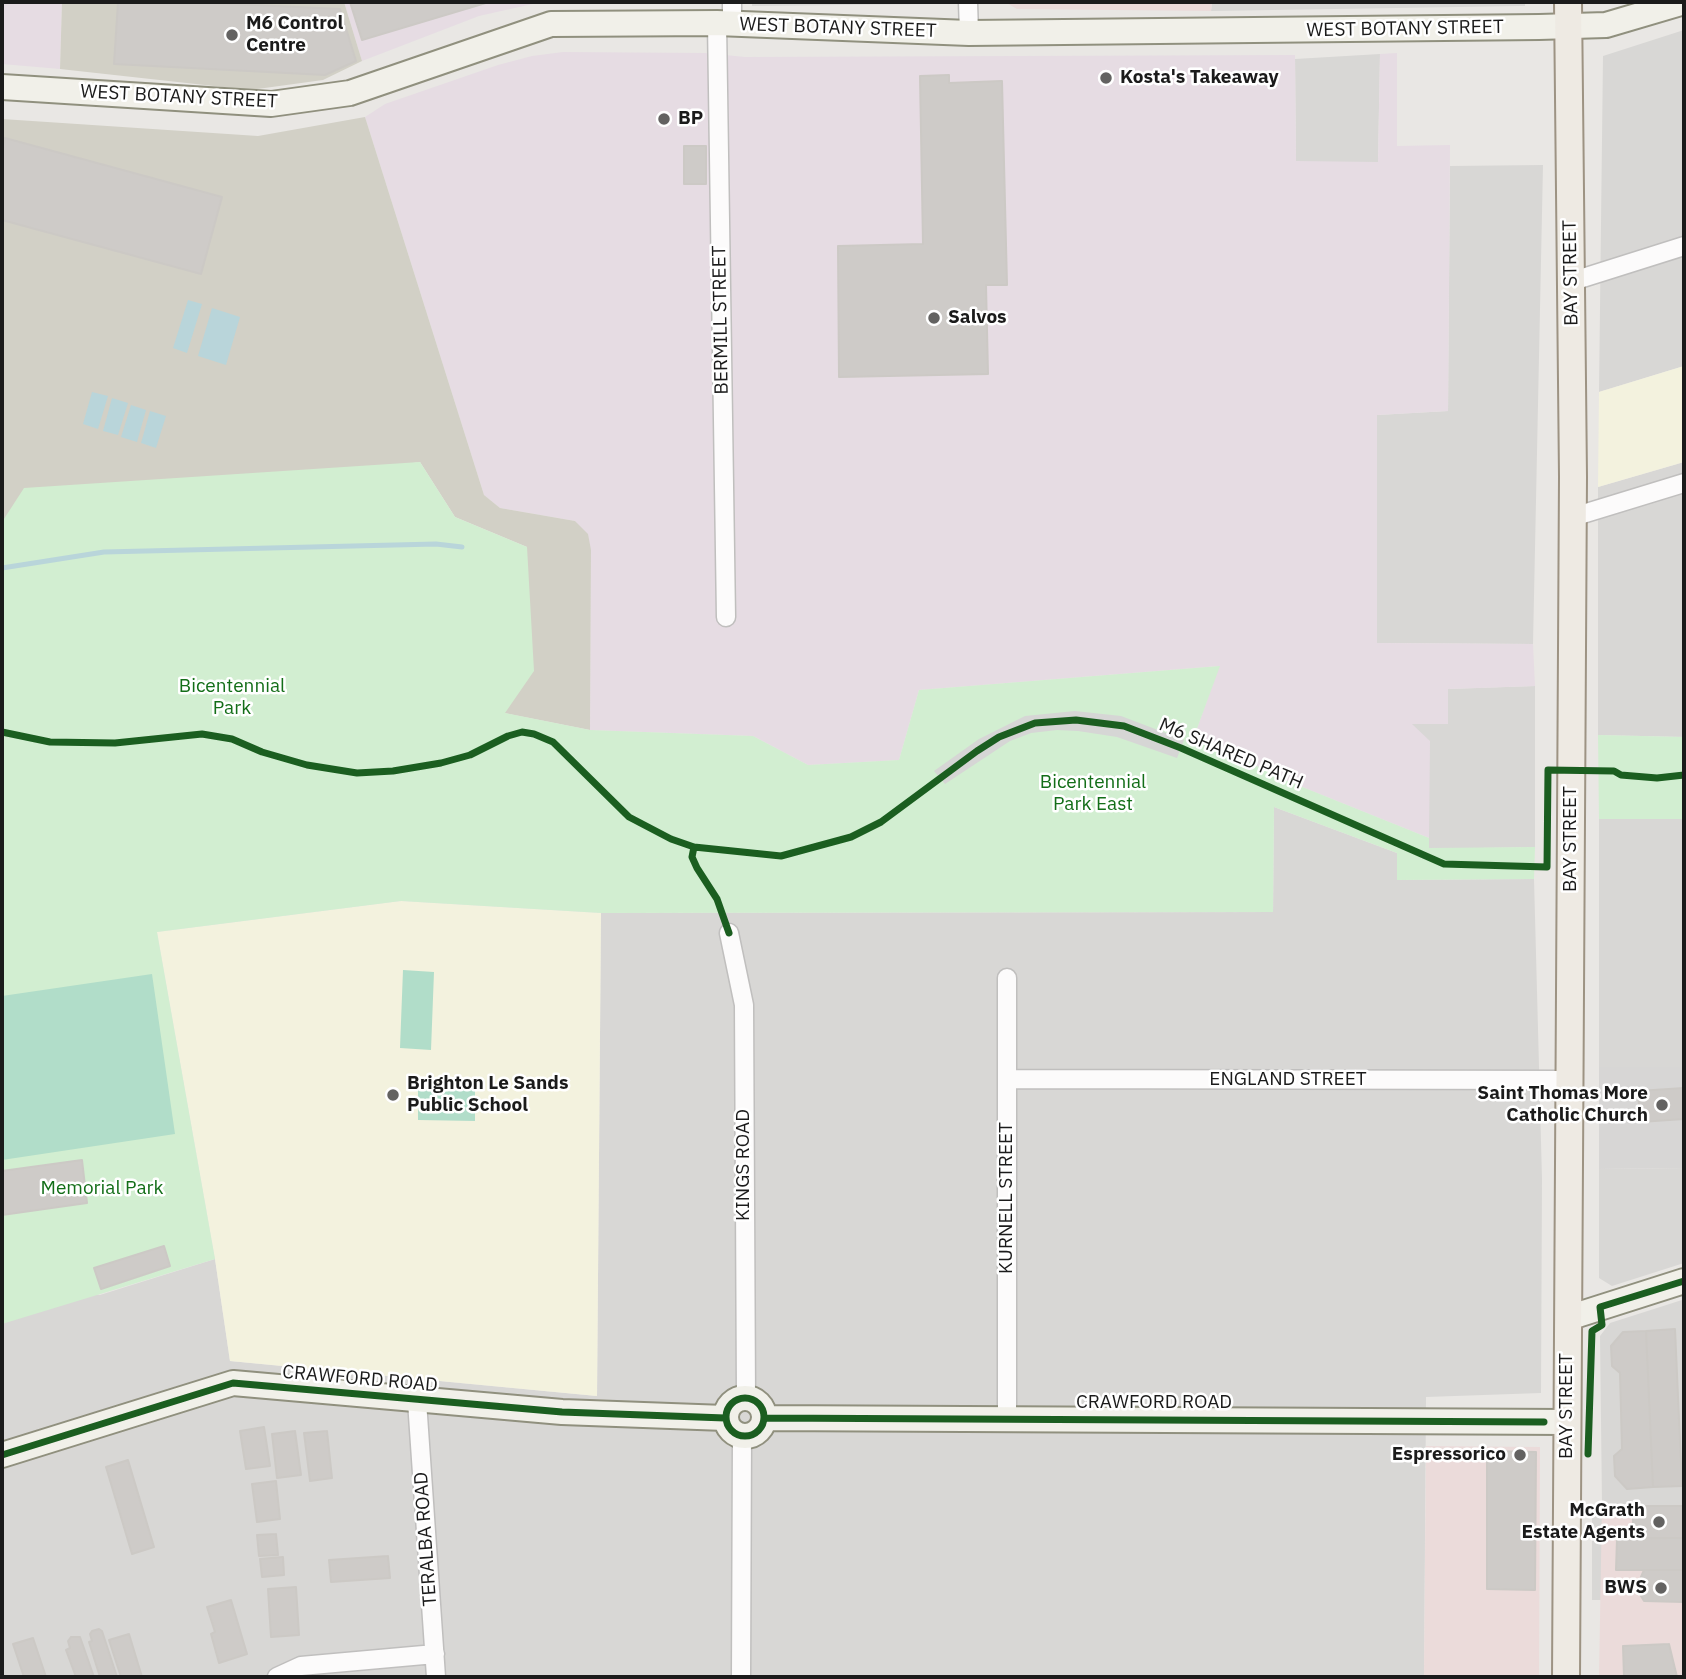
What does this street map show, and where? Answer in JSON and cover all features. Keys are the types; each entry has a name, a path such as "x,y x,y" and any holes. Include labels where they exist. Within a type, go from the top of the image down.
{"main road":[{"name":"BAY STREET","path":"1566,1677 1573,517 1568,14"}],"street":[{"path":"968,2 969,33"},
{"name":"WEST BOTANY STREET","path":"2,87 271,104 350,93 551,24 727,17 969,33 1568,14 1606,25 1684,2"},
{"name":"BERMILL STREET","path":"726,617 727,17"},
{"path":"1570,282 1684,246"},
{"path":"1573,517 1684,483"},
{"name":"KINGS ROAD","path":"729,933 744,1005 746,1398"},
{"name":"KURNELL STREET","path":"1007,978 1007,1418"},
{"name":"ENGLAND STREET","path":"1007,1079 1570,1080"},
{"path":"1568,1318 1684,1281"},
{"name":"CRAWFORD ROAD","path":"2,1455 233,1383 562,1412 725,1418"},
{"path":"746,1398 759,1405 764,1418 757,1432 742,1436 730,1430 725,1418 731,1403 746,1398"},
{"name":"TERALBA ROAD","path":"417,1401 436,1677"},
{"name":"CRAWFORD ROAD","path":"764,1418 1567,1422"},
{"path":"741,1677 742,1436"},
{"path":"277,1677 301,1666 435,1654"}],"shaded area":[{"path":"2,2 62,2 60,69 2,64"},
{"name":"M6 Control Centre","path":"62,2 344,2 362,61 323,80 250,90 60,69"},
{"path":"344,2 558,2 537,3 479,16 362,61"},
{"path":"752,2 928,2 928,4 752,6"},
{"path":"1005,2 1212,2 1211,11 1017,9"},
{"path":"1212,2 1525,2 1525,6 1211,11"},
{"path":"1684,30 1684,366 1599,392 1603,56"},
{"path":"563,52 705,53 745,57 1295,55 1296,161 1378,162 1380,54 1397,53 1397,146 1450,145 1448,411 1377,415 1377,643 1533,644 1535,686 1448,689 1448,724 1412,724 1430,741 1429,838 1280,778 1195,734 1219,666 919,690 899,760 808,765 753,736 590,730 591,550 575,521 500,508 484,495 365,117 385,104 498,65 532,56"},
{"path":"1380,54 1378,162 1296,162 1295,59"},
{"path":"365,117 484,495 500,508 575,521 588,534 591,550 590,730 504,713 527,547 455,517 420,462 2,522 2,119 258,136"},
{"path":"1543,165 1533,644 1377,643 1377,415 1448,411 1450,166"},
{"path":"1684,366 1684,462 1598,487 1599,392"},
{"path":"1684,462 1684,737 1598,735 1598,487"},
{"path":"1535,686 1535,847 1428,849 1429,838 1411,724 1448,724 1447,689"},
{"path":"1274,807 1397,853 1397,880 1534,879 1542,1179 1541,1393 1426,1397 1424,1677 2,1677 2,1277 100,1295 215,1259 230,1361 597,1396 601,913 1273,912"},
{"path":"1599,819 1684,819 1684,1067 1599,1067"},
{"name":"Brighton Le Sands Public School","path":"401,901 601,913 597,1396 230,1361 215,1259 157,932"},
{"path":"1599,1067 1684,1067 1684,1168 1599,1169"},
{"path":"1684,1168 1684,1263 1612,1286 1599,1278 1599,1169"},
{"path":"1684,1291 1684,1506 1633,1505 1642,1600 1592,1600 1592,1504 1602,1504 1600,1336 1610,1323 1682,1300 1681,1292"},
{"path":"1426,1446 1540,1447 1539,1677 1424,1677"},
{"path":"1602,1504 1684,1506 1684,1677 1599,1677"}],"green space":[{"path":"420,462 455,517 527,547 534,671 505,713 590,730 753,736 808,765 899,760 919,690 1220,666 1195,734 1280,778 1429,838 1429,848 1535,847 1534,879 1397,880 1397,853 1274,807 1273,912 601,913 401,901 157,932 215,1259 2,1324 2,522 24,488"},
{"path":"1598,735 1684,737 1684,819 1599,819"},
{"path":"403,970 434,972 431,1050 400,1048"},
{"path":"152,974 175,1134 2,1160 2,996"},
{"path":"418,1084 475,1084 475,1121 418,1120"}],"water":[{"path":"188,300 202,304 187,353 173,348"},
{"path":"212,308 240,317 226,365 198,356"},
{"path":"92,392 108,396 98,429 83,424"},
{"path":"112,398 128,403 118,435 103,431"},
{"path":"131,405 146,410 137,442 121,437"},
{"path":"150,411 166,416 156,448 141,443"}],"pier":[{"path":"1075,711 1121,716 1184,740 1177,758 1117,737 1057,730 1031,733 1010,741 945,784 934,771 979,739 1025,716"}],"building":[{"name":"M6 Control Centre","path":"118,2 191,2 340,9 356,61 325,75 114,64"},
{"path":"350,2 489,2 362,40"},
{"path":"949,75 949,83 1002,81 1007,285 986,285 988,374 839,377 838,246 923,244 920,76"},
{"path":"5,138 222,197 201,274 2,220 2,152"},
{"path":"684,146 706,146 706,184 684,184"},
{"name":"Saint Thomas More Catholic Church","path":"1684,1088 1684,1119 1640,1122 1638,1091"},
{"path":"82,1160 87,1203 2,1215 2,1171"},
{"path":"164,1246 170,1266 101,1289 94,1268"},
{"path":"1675,1329 1682,1486 1653,1487 1646,1331"},
{"path":"1646,1331 1653,1487 1627,1489 1615,1476 1614,1456 1622,1449 1620,1373 1612,1366 1611,1346 1623,1332"},
{"path":"264,1427 270,1466 246,1469 240,1431"},
{"path":"295,1431 301,1475 277,1478 272,1434"},
{"path":"327,1431 332,1478 310,1481 304,1433"},
{"path":"1487,1451 1536,1452 1535,1590 1487,1589"},
{"path":"128,1460 154,1547 132,1554 106,1467"},
{"path":"276,1481 280,1519 257,1522 252,1484"},
{"name":"McGrath Estate Agents","path":"1633,1506 1684,1506 1684,1538 1633,1538"},
{"path":"276,1534 278,1555 259,1556 257,1535"},
{"path":"1684,1538 1684,1570 1616,1570 1617,1539"},
{"path":"388,1556 390,1578 331,1582 329,1560"},
{"path":"283,1557 284,1575 262,1577 260,1559"},
{"name":"BWS","path":"1644,1570 1684,1570 1684,1602 1644,1601 1638,1591 1638,1584"},
{"path":"296,1587 299,1635 271,1637 268,1589"},
{"path":"231,1600 247,1654 219,1663 211,1634 215,1632 207,1607"},
{"path":"92,1631 102,1631 117,1677 100,1677 89,1642 92,1641"},
{"path":"129,1634 142,1677 121,1677 109,1640"},
{"path":"71,1637 80,1637 94,1677 76,1677 66,1650 70,1648 68,1641"},
{"path":"33,1638 46,1677 24,1677 13,1644"},
{"path":"1669,1644 1677,1677 1624,1677 1623,1646"}],"waterway":[{"path":"2,568 104,552 436,544 462,547"}],"cycle path":[{"name":"M6 SHARED PATH","path":"2,732 50,742 115,743 202,734 232,739 262,752 307,765 357,773 393,771 441,763 470,755 522,732 553,742 629,817 671,839 694,847 781,856 851,837 881,822 977,751 999,737 1035,723 1076,720 1124,726 1181,748 1444,864 1547,867 1548,770 1614,771 1621,775 1657,778 1684,775"},
{"path":"694,847 692,857 717,899 729,933"},
{"path":"1588,1454 1592,1331 1602,1325 1600,1307 1684,1281"},
{"path":"2,1455 233,1383 562,1412 725,1418"},
{"path":"745,1398 759,1403 764,1417 759,1431 745,1436 731,1431 726,1417 731,1403 745,1398"},
{"path":"764,1418 1544,1422"}],"place":[{"name":"M6 Control Centre","path":"232,35"},
{"name":"Kosta's Takeaway","path":"1106,78"},
{"name":"BP","path":"664,119"},
{"name":"Salvos","path":"934,318"},
{"name":"Brighton Le Sands Public School","path":"393,1095"},
{"name":"Saint Thomas More Catholic Church","path":"1662,1105"},
{"name":"Espressorico","path":"1520,1455"},
{"name":"McGrath Estate Agents","path":"1659,1522"},
{"name":"BWS","path":"1661,1588"}],"park label":[{"name":"Bicentennial Park","path":"232,698"},
{"name":"Bicentennial Park East","path":"1093,794"},
{"name":"Memorial Park","path":"102,1189"}]}
